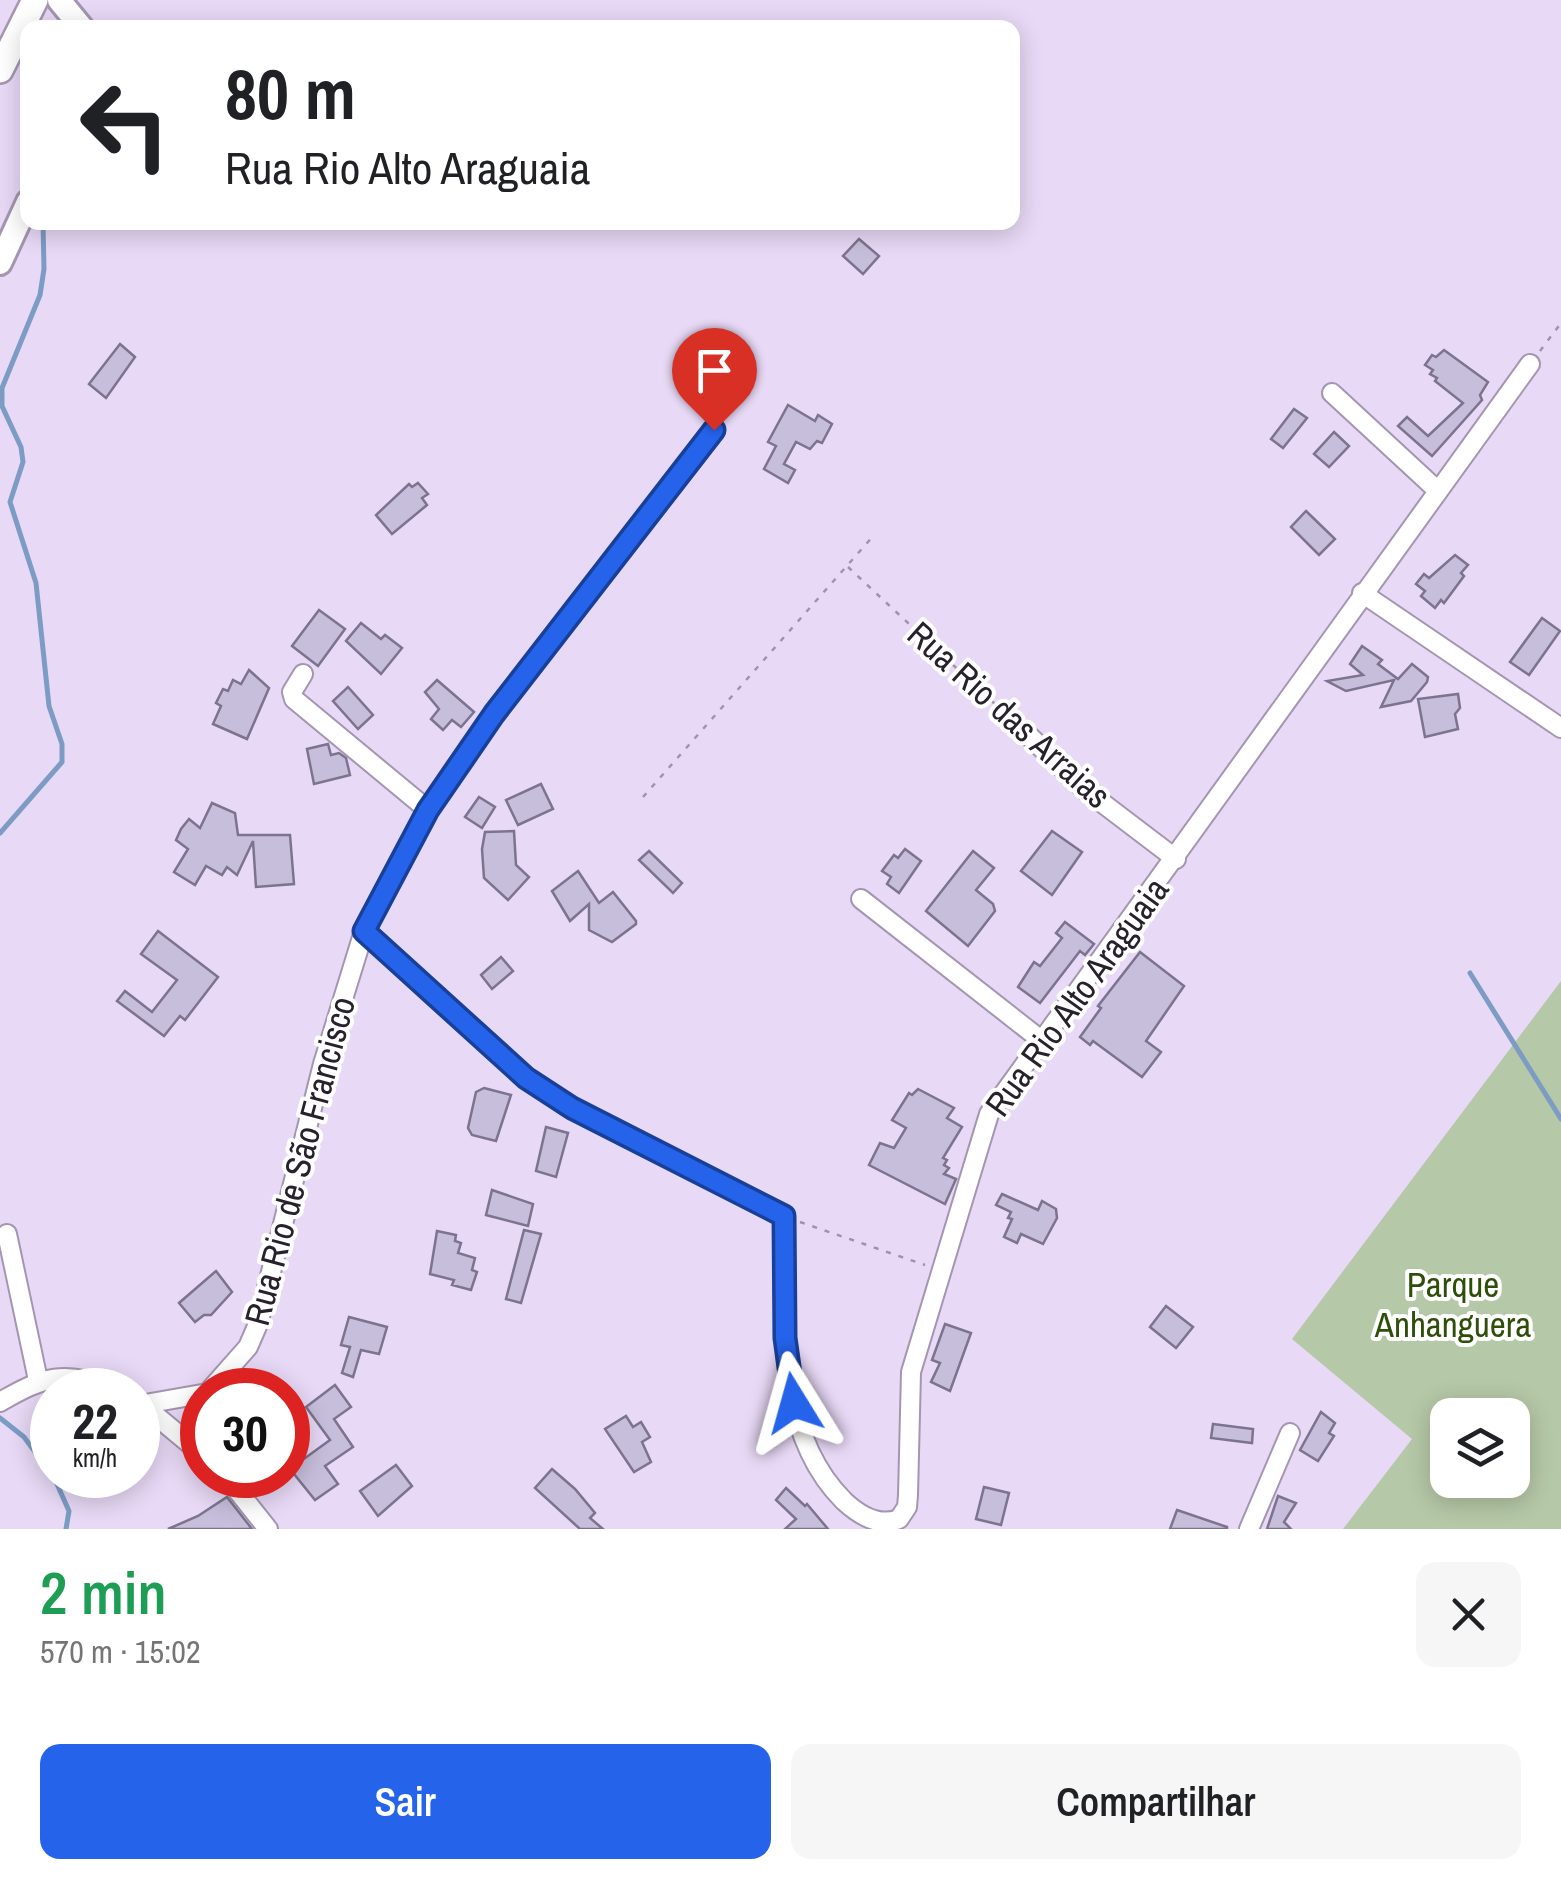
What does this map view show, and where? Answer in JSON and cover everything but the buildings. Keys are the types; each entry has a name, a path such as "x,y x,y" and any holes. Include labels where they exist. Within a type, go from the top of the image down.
{"highway":[{"path":"0,70 20,30"}],"main road":[{"path":"60,0 76,20"},
{"path":"0,264 20,220"}],"street":[{"name":"Rua Rio Alto Araguaia","path":"784,1216 785,1338 794,1403 804,1437 835,1492 852,1508 880,1522 899,1519 907,1508 912,1372 989,1114 1530,364"},
{"path":"1332,393 1437,490"},
{"name":"Rua Rio de São Francisco","path":"230,1368 248,1348 258,1324 323,1064 364,931 428,810 494,714 714,430"},
{"path":"1362,593 1561,728"},
{"path":"303,674 292,692 294,699 428,810"},
{"name":"Rua Rio das Arraias","path":"1024,732 1084,789 1176,858"},
{"path":"861,899 1042,1040"},
{"path":"364,931 542,1088 572,1108 784,1216"},
{"path":"7,1234 35,1368"},
{"path":"0,1402 30,1385"},
{"path":"160,1419 180,1436"},
{"path":"1249,1529 1290,1433"},
{"path":"243,1498 268,1529"}],"path":[{"path":"1530,364 1561,324"},
{"path":"643,797 875,534"},
{"name":"Rua Rio das Arraias","path":"848,566 1024,732"},
{"path":"784,1216 940,1270"}],"green space":[{"name":"Parque Anhanguera","path":"1561,981 1561,1529 1343,1529 1412,1439 1292,1339"}],"waterway":[{"path":"0,833 62,762 62,744 49,706 36,583 10,502 23,462 21,447 2,406 2,388 40,295 43,230"},
{"path":"1470,973 1561,1119"},
{"path":"0,1418 30,1445"},
{"path":"63,1498 69,1511 66,1529"}],"route":[{"path":"714,430 494,714 428,810 364,931 526,1078 572,1108 784,1216 785,1338 794,1403"}]}
